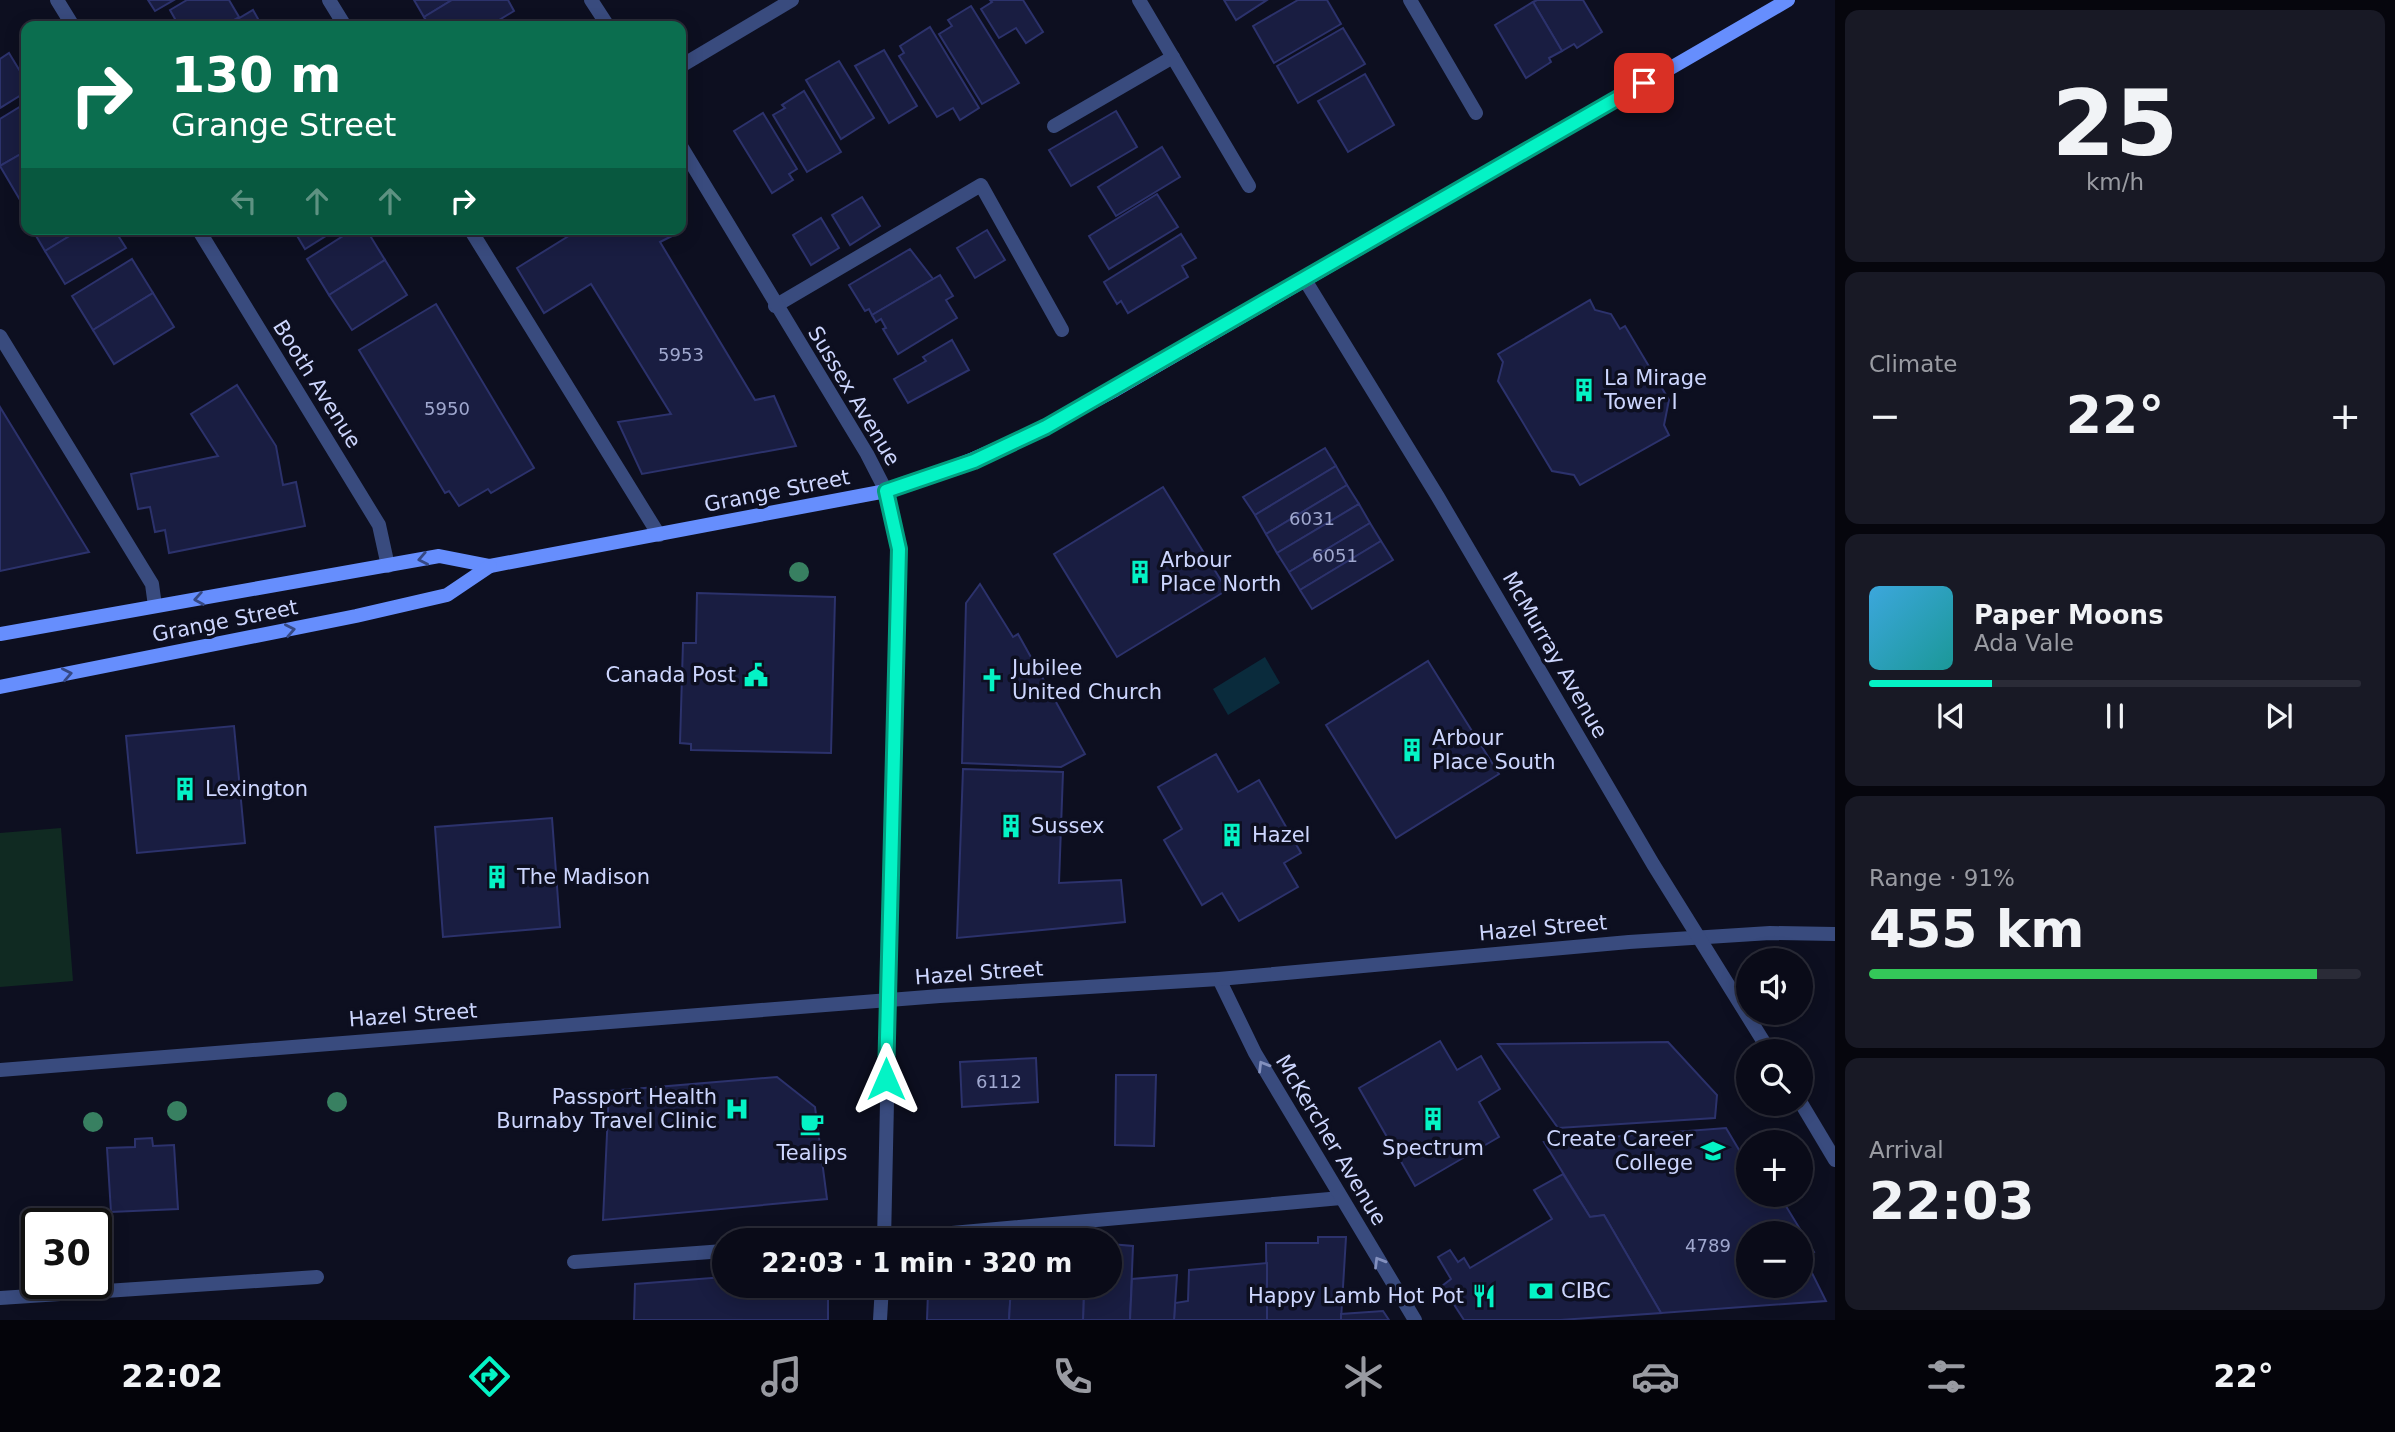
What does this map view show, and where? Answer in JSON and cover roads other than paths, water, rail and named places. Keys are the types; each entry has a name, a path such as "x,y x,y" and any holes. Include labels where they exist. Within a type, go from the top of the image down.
{"main road":[{"name":"Grange Street","path":"0,634 439,556 490,566 886,491 974,461 1046,427 1788,0"},
{"name":"Grange Street","path":"0,687 356,617 447,595 490,566"}],"street":[{"path":"57,0 70,21"},
{"path":"329,0 342,21"},
{"path":"591,0 605,21"},
{"path":"686,63 792,0"},
{"path":"1139,0 1249,186"},
{"path":"1410,0 1476,113"},
{"path":"1055,126 1173,57"},
{"name":"Sussex Avenue","path":"686,155 886,491 899,549 884,1228"},
{"path":"775,306 981,186 1062,330"},
{"name":"Booth Avenue","path":"202,235 379,525 387,566"},
{"path":"474,235 659,535"},
{"name":"McMurray Avenue","path":"1305,280 1761,1039"},
{"path":"0,336 152,584 155,606"},
{"name":"Hazel Street","path":"0,1070 1219,979 1700,938 1835,934"},
{"name":"McKercher Avenue","path":"1219,979 1255,1053 1415,1320"},
{"path":"1809,1116 1835,1160"},
{"path":"1015,1228 1341,1198"},
{"path":"574,1262 712,1252"},
{"path":"0,1297 317,1277"},
{"path":"880,1320 881,1298"}],"water":[{"path":"1265,657 1280,683 1228,715 1213,689"}],"place":[{"name":"La Mirage Tower I","path":"1584,390"},
{"name":"Arbour Place North","path":"1140,572"},
{"name":"Canada Post","path":"756,675"},
{"name":"Jubilee United Church","path":"992,680"},
{"name":"Arbour Place South","path":"1412,750"},
{"name":"Lexington","path":"185,789"},
{"name":"Sussex","path":"1011,826"},
{"name":"Hazel","path":"1232,835"},
{"name":"The Madison","path":"497,877"},
{"name":"Passport Health Burnaby Travel Clinic","path":"737,1109"},
{"name":"Spectrum","path":"1433,1119"},
{"name":"Tealips","path":"812,1124"},
{"name":"Create Career College","path":"1713,1151"},
{"name":"CIBC","path":"1541,1291"},
{"name":"Happy Lamb Hot Pot","path":"1484,1296"}]}
